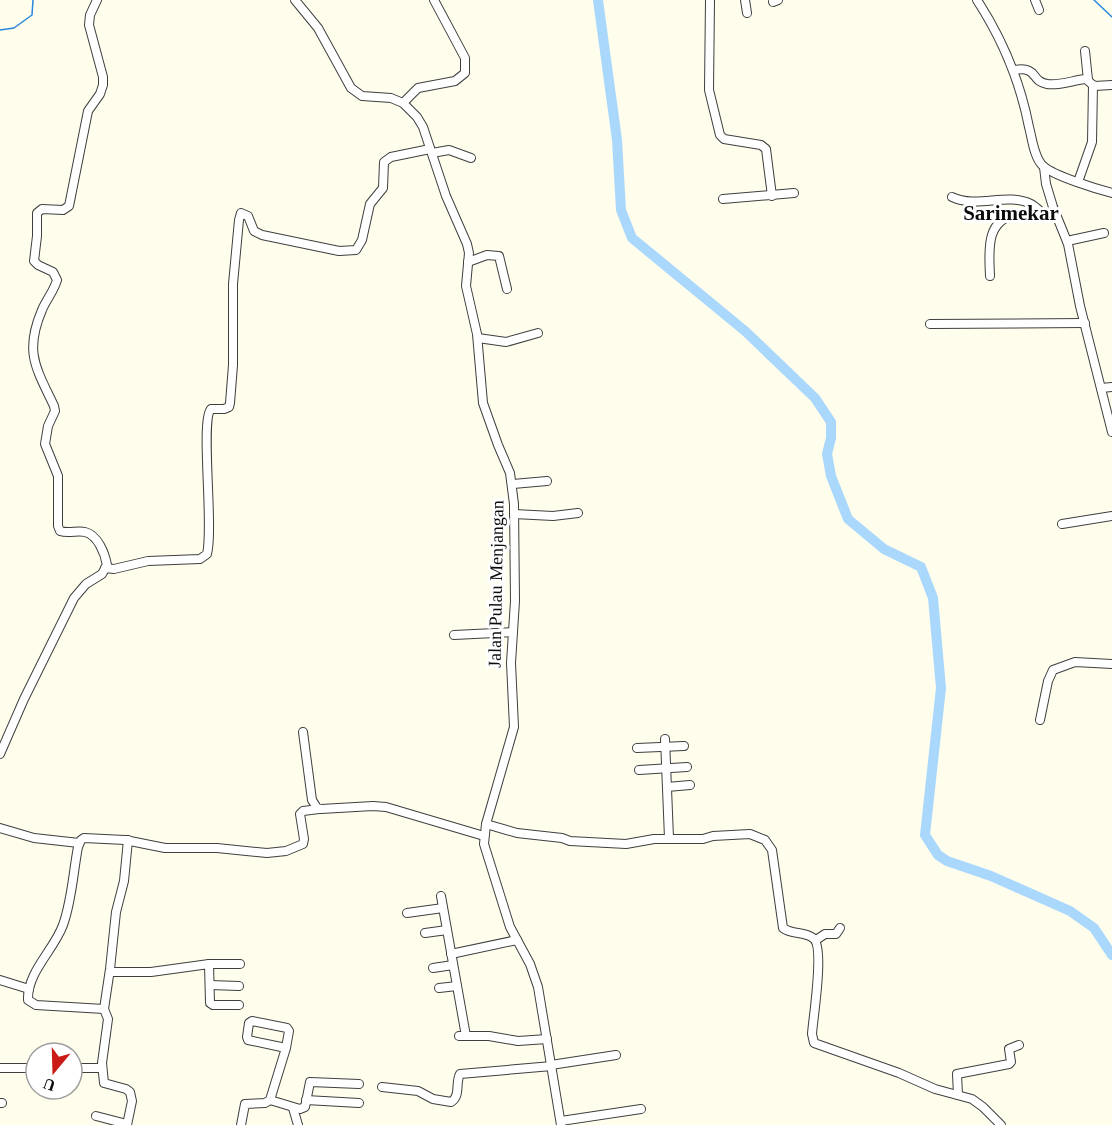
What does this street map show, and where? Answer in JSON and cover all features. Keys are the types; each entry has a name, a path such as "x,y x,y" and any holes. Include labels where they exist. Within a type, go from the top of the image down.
{"street":[{"path":"0,754 24,699 74,598 86,584 102,574 105,568 106,560 95,539 85,532 60,531 58,526 58,476 45,444 48,426 55,411 36,369 32,352 40,313 57,280 53,272 34,261 37,236 36,218 42,209 63,210 69,206 73,174 88,111 100,94 103,85 89,22 97,0"},
{"path":"295,0 318,28 351,88 362,96 380,96 403,103 418,88 455,81 462,76 466,68 465,58 434,0"},
{"path":"710,0 709,90 720,135 724,139 761,145 766,149 772,196"},
{"path":"745,0 747,13"},
{"path":"977,0 993,25 1022,93 1034,145 1044,166 1051,215 1067,241 1112,432"},
{"path":"1035,0 1039,10"},
{"path":"1078,182 1092,142 1091,83 1085,51"},
{"path":"1014,70 1031,70 1039,81 1049,84 1112,85"},
{"name":"Jalan Pulau Menjangan","path":"403,103 423,127 446,196 467,244 467,293 478,338 483,403 513,484 515,601 511,663 514,727 484,836 486,850 508,921 527,957 535,979 561,1123"},
{"path":"105,568 156,560 200,559 207,554 210,513 206,448 207,416 211,409 224,409 229,407 230,403 233,365 233,284 241,213 248,216 255,231 269,238 339,250 356,250 362,240 370,204 383,188 384,162 391,157 449,150 471,158"},
{"path":"1044,166 1078,182 1112,193"},
{"path":"723,199 794,193"},
{"path":"952,197 968,202 1002,200 1024,202 1051,215"},
{"path":"990,276 990,243 995,226 1004,219 1018,214 1036,217 1051,215"},
{"path":"1067,241 1104,233"},
{"path":"468,261 487,255 500,256 507,289"},
{"path":"930,324 1085,323"},
{"path":"478,338 506,342 538,333"},
{"path":"1101,388 1112,387"},
{"path":"513,484 547,481"},
{"path":"514,514 553,516 578,513"},
{"path":"1062,524 1112,516"},
{"path":"454,635 513,632"},
{"path":"1040,720 1048,681 1053,670 1076,662 1112,664"},
{"path":"303,732 312,800 319,809"},
{"path":"665,743 669,838"},
{"path":"637,748 665,743 684,746"},
{"path":"639,771 687,767"},
{"path":"667,787 690,785"},
{"path":"104,1009 32,1004 28,1000 29,989 65,920 79,843 84,838 128,840 165,848 280,852 303,844 300,814 303,811 382,806 484,836"},
{"path":"486,824 517,833 562,837 573,841 626,844 669,838 705,839 713,836 755,835 765,840 772,850 783,928 788,932 810,936 816,940"},
{"path":"0,828 34,838 79,843"},
{"path":"96,1116 127,1125 132,1101 130,1092 126,1089 104,1083 102,1068 108,1019 104,1009 116,912 124,881 128,840"},
{"path":"441,896 457,986 463,1036 489,1036 518,1041 547,1039"},
{"path":"407,913 443,908"},
{"path":"816,940 825,934 836,934 840,928"},
{"path":"425,933 447,930"},
{"path":"451,954 516,940"},
{"path":"816,940 818,959 812,1034 814,1043 885,1067 935,1089 972,1099 1001,1125"},
{"path":"110,972 151,972 209,964 240,964"},
{"path":"209,964 211,1004 239,1005"},
{"path":"433,968 453,965"},
{"path":"0,980 29,989"},
{"path":"210,985 239,986"},
{"path":"440,988 457,986"},
{"path":"241,1125 245,1104 265,1103 270,1100 286,1048 289,1031 287,1028 250,1022 248,1040 286,1048"},
{"path":"958,1095 957,1074 1009,1064 1011,1062 1009,1049 1019,1045"},
{"path":"382,1087 418,1090 433,1099 451,1102 455,1100 457,1080 460,1074 551,1066 616,1055"},
{"path":"0,1068 24,1068"},
{"path":"84,1068 102,1068"},
{"path":"270,1100 293,1108 303,1108 311,1082 359,1084"},
{"path":"306,1100 359,1102"},
{"path":"293,1108 298,1125"},
{"path":"561,1123 641,1109"}],"waterway":[{"path":"0,30 14,28 32,15 33,0"},
{"path":"598,0 617,140 621,210 632,238 745,331 815,398 831,422 831,438 827,454 831,476 848,519 884,549 921,567 933,598 941,688 925,835 938,855 947,861 991,876 1070,911 1094,928 1112,955"},
{"path":"1094,0 1112,17"}],"district":[{"name":"Sarimekar","path":"1011,213"}]}
